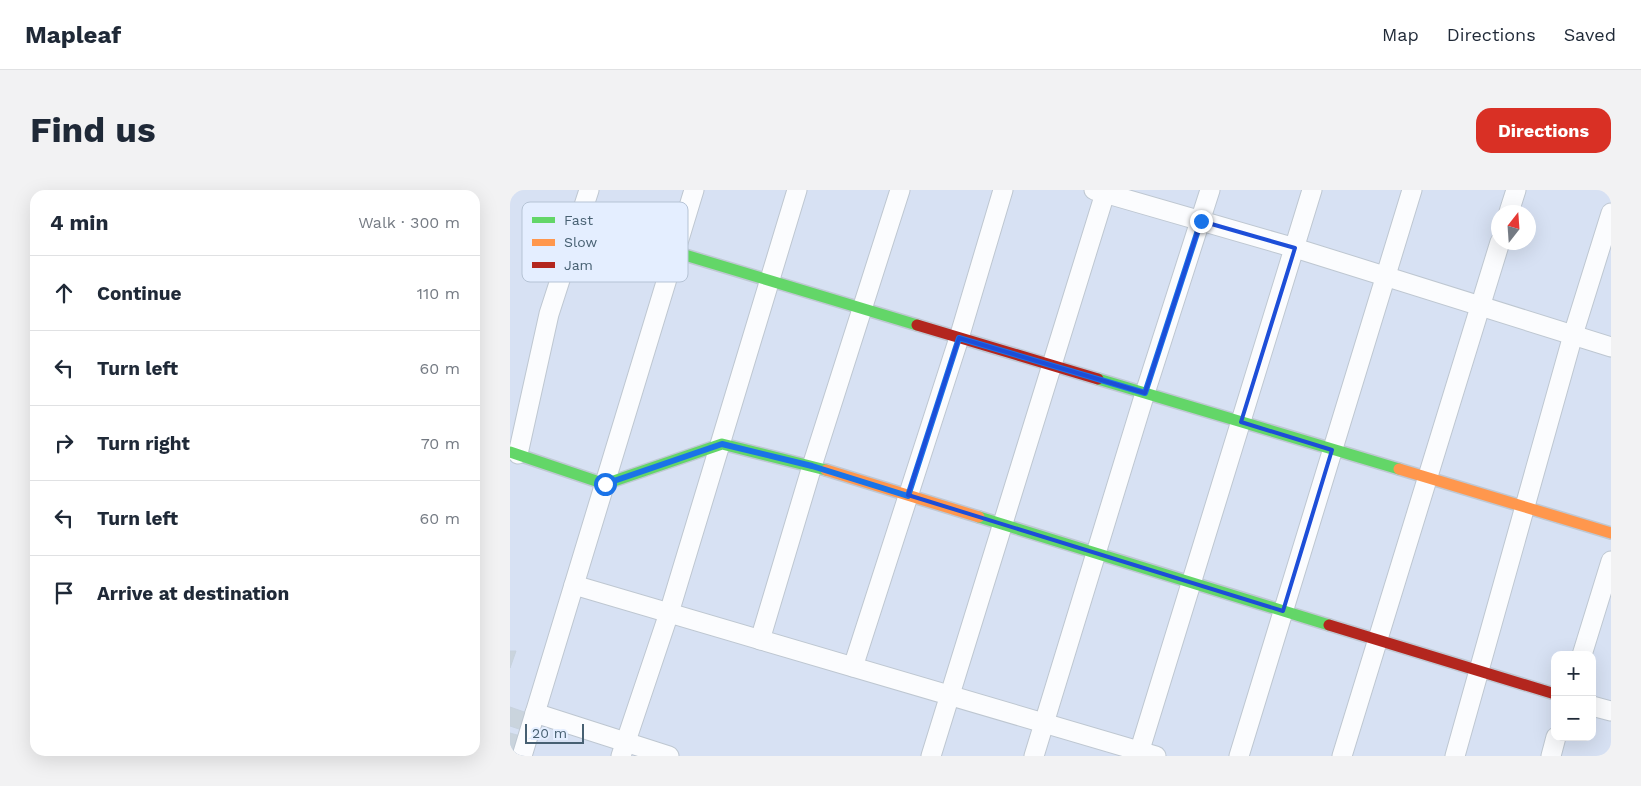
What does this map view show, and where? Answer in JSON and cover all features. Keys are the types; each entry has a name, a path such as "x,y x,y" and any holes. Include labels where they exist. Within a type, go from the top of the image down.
{"street":[{"path":"585,202 589,190"},
{"path":"688,210 694,190"},
{"path":"623,749 669,613 797,190"},
{"path":"760,640 812,466 900,190"},
{"path":"854,667 959,338 1003,190"},
{"path":"1034,756 1145,393 1210,190"},
{"path":"574,585 1144,754 1191,583 1312,190"},
{"path":"1239,756 1412,190"},
{"path":"1511,205 1516,190"},
{"path":"930,756 1052,366 1101,191 1294,248 1611,347"},
{"path":"1455,756 1573,335 1611,213"},
{"path":"1342,756 1498,250"},
{"path":"688,256 1611,533"},
{"path":"559,282 549,314 514,453 605,484 722,444 812,466 1551,693"},
{"path":"522,756 666,282"},
{"path":"1583,651 1611,561"},
{"path":"1596,707 1611,711"},
{"path":"535,713 623,749 668,756"},
{"path":"1551,756 1555,741"}],"highlighted area":[{"path":"1201,221 1295,248 1241,422 1332,450 1283,611 908,495 959,338 1145,393"}],"shaded area":[{"path":"510,190 1611,190 1611,756 510,756"}],"building":[{"path":"510,651 516,651 510,668"},
{"path":"510,707 530,714 525,731 510,726"},
{"path":"510,733 524,737 519,754 510,751"}],"traffic: fast":[{"path":"688,256 917,325"},
{"path":"1098,379 1399,469"},
{"path":"510,452 605,484 722,444 826,470"},
{"path":"979,517 1329,625"}],"traffic: slow":[{"path":"1399,469 1611,533"},
{"path":"826,470 979,517"}],"traffic: jam":[{"path":"917,325 1098,379"},
{"path":"1329,625 1551,693"}],"route":[{"path":"605,484 722,444 812,466 908,496 959,338 1145,393 1201,221"}]}
